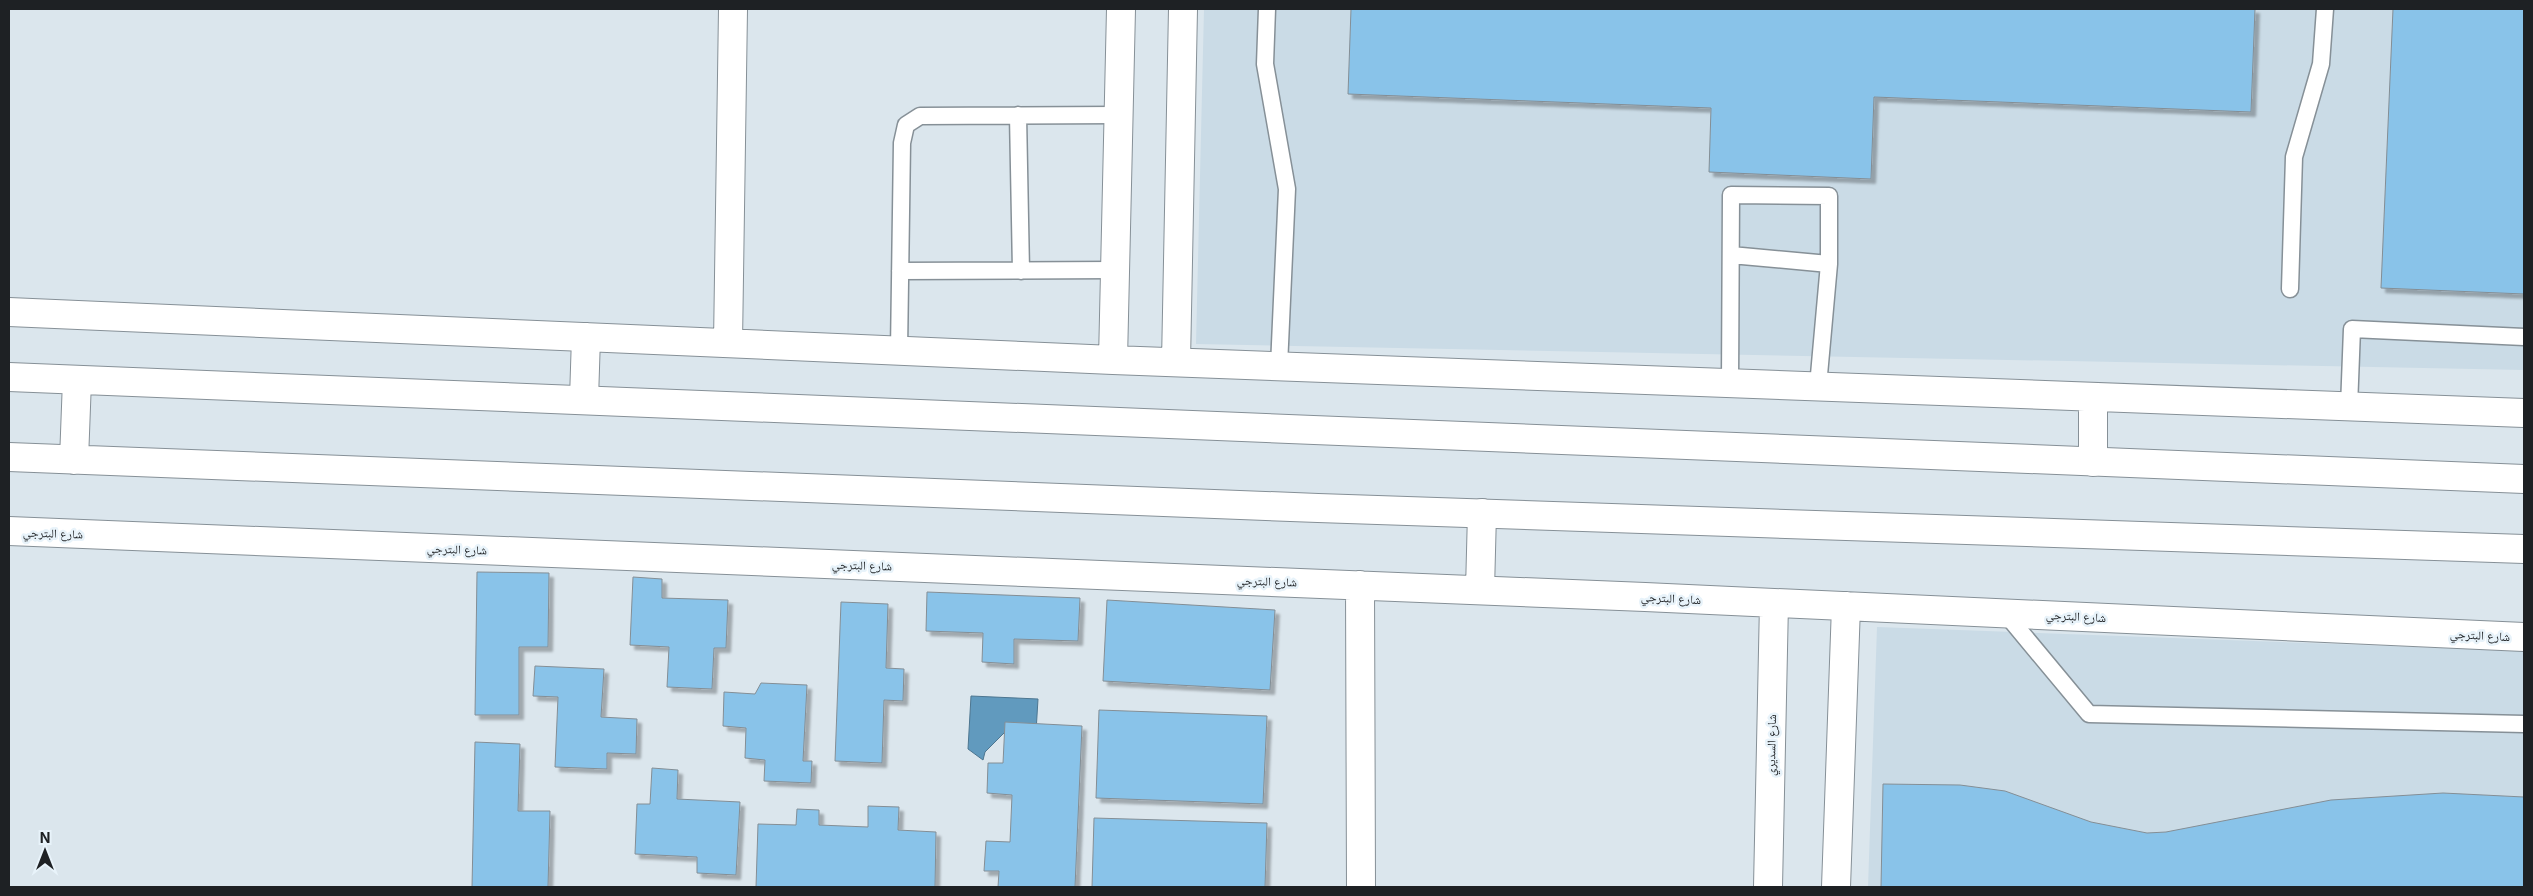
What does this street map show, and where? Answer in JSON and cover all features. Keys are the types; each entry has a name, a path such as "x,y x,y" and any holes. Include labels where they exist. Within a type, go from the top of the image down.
{"street":[{"path":"728,344 733,9"},
{"path":"1113,360 1121,9"},
{"path":"1176,362 1183,9"},
{"path":"9,312 1113,360 2524,413"},
{"path":"584,399 586,337"},
{"path":"9,377 2524,479"},
{"path":"74,460 77,380"},
{"path":"2093,397 2093,462"},
{"path":"9,457 1482,514 2524,549"},
{"path":"1480,590 1482,514"},
{"name":"شارع البترجي","path":"9,531 1480,590 2524,637"},
{"path":"1360,585 1361,887"},
{"name":"شارع السديري","path":"1768,887 1774,603"},
{"path":"1836,887 1846,606"}],"lane":[{"path":"1267,9 1265,64 1287,189 1279,366"},
{"path":"2290,289 2294,158 2321,64 2324,9"},
{"path":"1018,115 1021,271"},
{"path":"899,351 902,143 906,125 920,116 1119,115"},
{"path":"1730,383 1731,195 1830,196 1829,264 1818,386"},
{"path":"1731,255 1829,264"},
{"path":"900,271 1115,270"},
{"path":"2349,407 2352,329 2524,337"},
{"path":"2005,613 2089,714 2524,724"}],"shaded area":[{"path":"1204,9 2524,9 2524,370 1196,344"},
{"path":"1877,627 2524,651 2524,887 1868,887"}],"water":[{"path":"971,696 1038,699 1036,732 1005,732 985,752 983,760 968,749"}],"building":[{"path":"1351,9 2255,9 2251,112 1874,97 1871,179 1709,172 1711,108 1348,94"},
{"path":"2393,9 2524,9 2524,294 2381,288"},
{"path":"477,572 549,573 548,647 519,647 519,715 475,715"},
{"path":"633,577 662,579 662,598 728,600 726,648 714,648 712,689 667,687 669,647 630,645"},
{"path":"927,592 1080,598 1078,641 1014,639 1014,664 982,662 983,633 926,631"},
{"path":"1107,600 1275,610 1270,690 1103,681"},
{"path":"841,602 888,604 886,668 904,669 903,701 884,700 882,763 835,761"},
{"path":"535,666 604,669 601,717 637,719 636,754 607,753 607,769 555,767 558,697 533,696"},
{"path":"761,683 807,685 803,761 812,761 811,783 764,781 765,760 745,758 746,728 723,726 724,692 755,694"},
{"path":"1099,710 1267,716 1263,804 1096,798"},
{"path":"1005,722 1082,726 1075,887 998,887 999,871 984,871 986,841 1010,842 1012,795 987,793 988,763 1003,763"},
{"path":"475,742 520,744 518,811 550,811 548,887 472,887"},
{"path":"652,768 678,770 677,799 740,802 736,875 697,873 697,857 635,854 637,804 650,804"},
{"path":"1883,784 1960,785 2005,791 2091,822 2147,833 2166,832 2331,800 2443,793 2524,797 2524,887 1881,887"},
{"path":"868,806 899,807 898,830 936,832 935,887 756,887 758,824 796,825 797,809 819,810 819,825 868,827"},
{"path":"1094,818 1267,823 1265,887 1092,887"}]}
